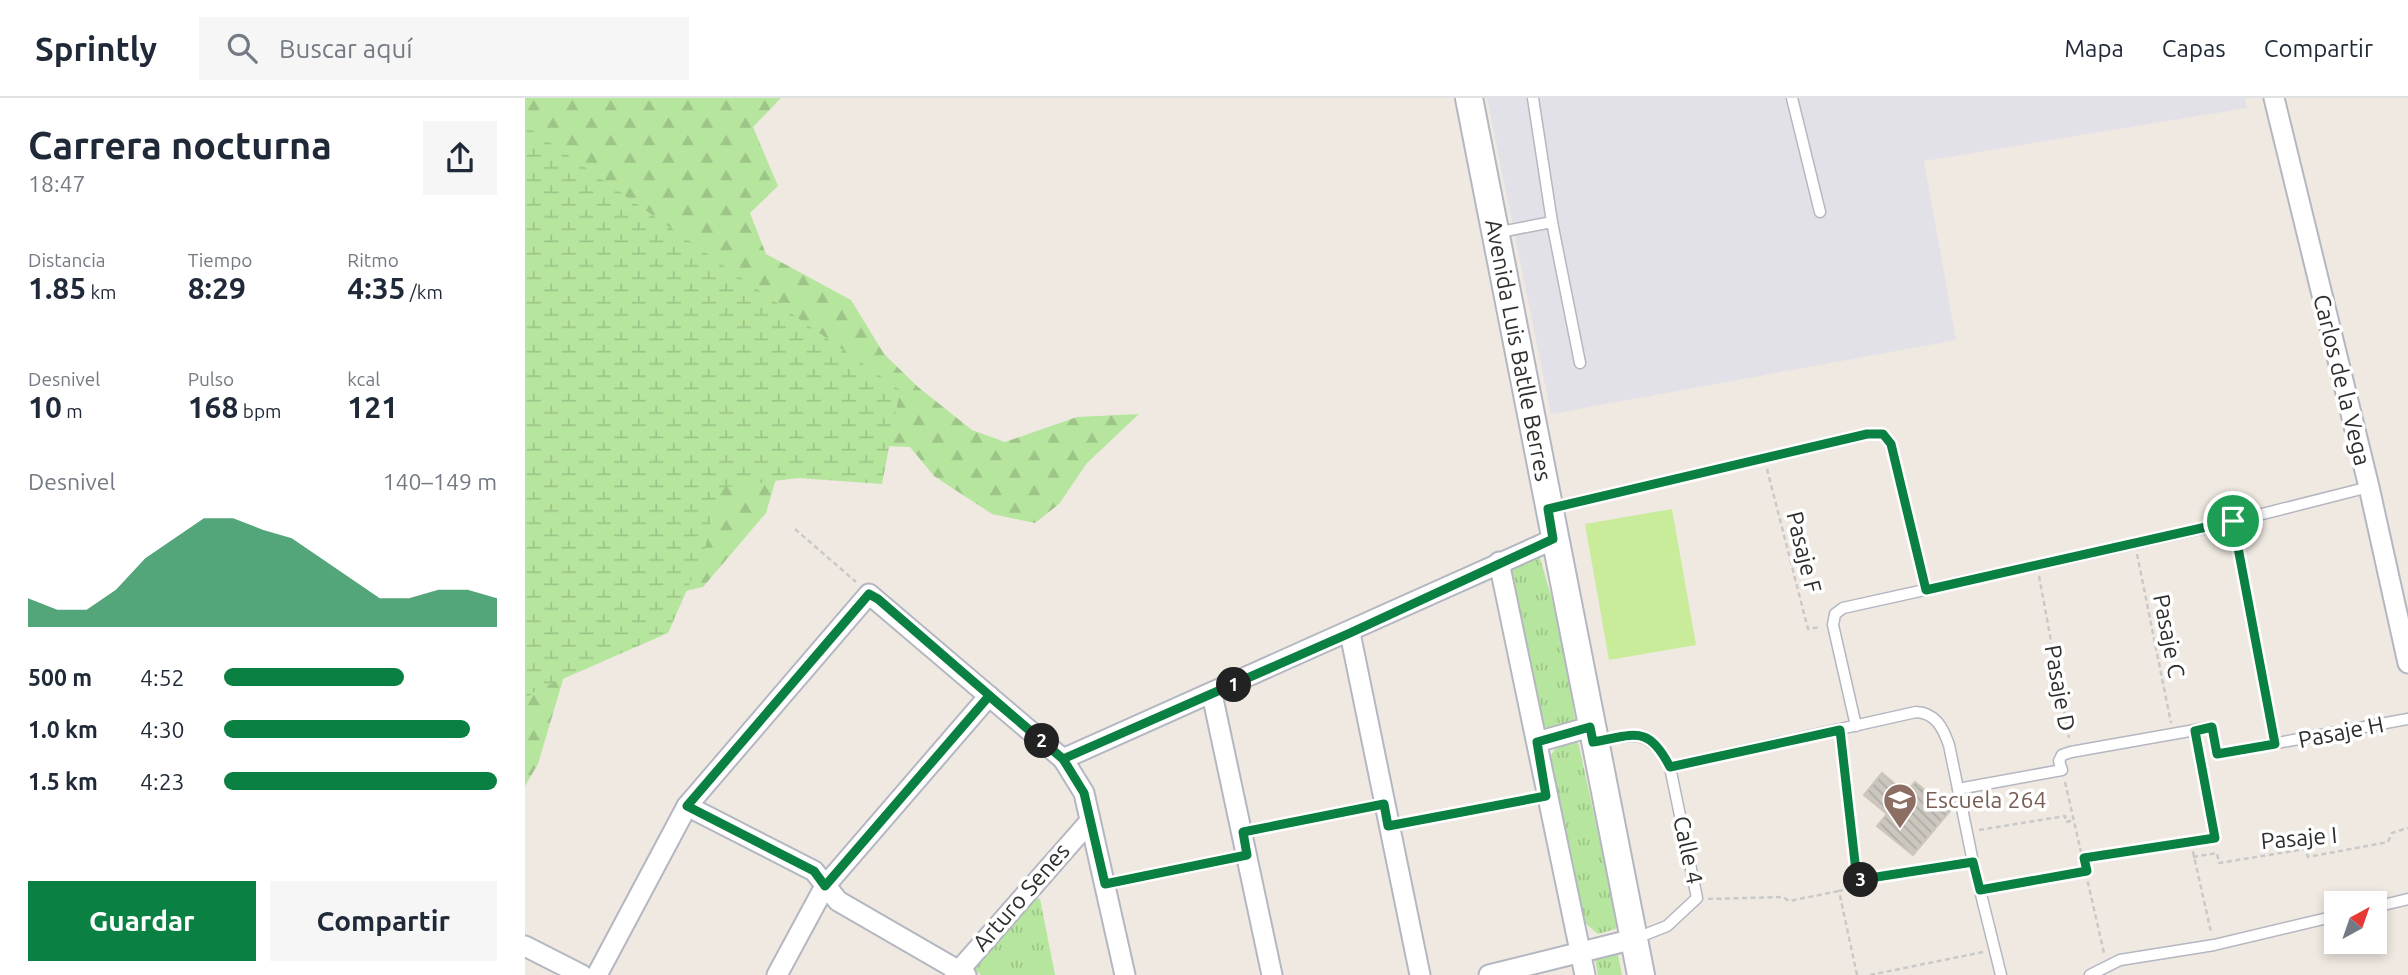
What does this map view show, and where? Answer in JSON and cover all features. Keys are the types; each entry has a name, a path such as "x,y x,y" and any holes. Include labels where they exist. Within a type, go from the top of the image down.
{"main road":[{"name":"Avenida Luis Batlle Berres","path":"1469,98 1591,734 1641,975"}],"street":[{"name":"Carlos de la Vega","path":"2274,98 2369,487 2408,663"},
{"path":"1063,759 1350,633 1553,539"},
{"path":"1499,562 1510,600 1546,796 1585,975"},
{"path":"597,975 687,806 869,594 1063,759 1084,793 1125,975"},
{"path":"1350,633 1420,975"},
{"path":"1212,694 1272,975"},
{"path":"777,975 825,886 989,696"},
{"path":"1537,742 1591,734"},
{"path":"687,806 814,871 838,901 959,973"},
{"name":"Arturo Senes","path":"959,973 1090,821"},
{"path":"1489,975 1634,939"},
{"path":"525,946 582,975"}],"lane":[{"path":"1532,98 1552,222 1580,363"},
{"path":"1792,98 1819,212"},
{"path":"1495,233 1552,222"},
{"path":"1548,509 1867,434 1883,434 1891,444 1926,590"},
{"path":"1856,726 1834,620 1843,608 2135,544 2369,487"},
{"path":"1591,734 1640,735 1659,746 1670,767 1926,713 1944,729 2001,975"},
{"name":"Pasaje H","path":"2195,731 2212,727 2217,754 2408,719"},
{"path":"2071,752 2195,731"},
{"name":"Pasaje D","path":"2061,770 2059,761 2062,755 2071,752"},
{"name":"Calle 4","path":"1634,939 1667,926 1697,898 1670,767"},
{"path":"1958,789 2061,770"},
{"path":"2387,904 2408,899"},
{"path":"2090,975 2120,960 2214,945 2324,919"}],"path":[{"name":"Pasaje F","path":"1764,459 1808,629 1834,620"},
{"name":"Pasaje H","path":"2233,521 2275,744"},
{"path":"795,529 869,594"},
{"name":"Pasaje C","path":"2135,544 2173,734"},
{"name":"Pasaje D","path":"2037,565 2071,752"},
{"path":"1697,898 1718,901 1783,897 1789,901 1858,886 1840,730"},
{"path":"2084,858 2215,838 2195,731"},
{"path":"2061,770 2087,871 2106,967"},
{"path":"1388,826 1546,796"},
{"path":"1243,832 1384,804"},
{"path":"1966,832 2065,816 2066,822 2074,820"},
{"name":"Pasaje I","path":"2193,857 2217,853 2219,863 2306,849 2308,857 2388,842 2392,833 2408,828"},
{"path":"2191,843 2214,945"},
{"path":"1105,884 1247,855"},
{"path":"1857,880 1973,862"},
{"path":"1980,890 2087,871"},
{"path":"1839,891 1857,975"},
{"path":"1870,975 1994,950"}],"shaded area":[{"path":"1487,98 2245,98 2247,108 1924,161 1956,340 1551,414"}],"green space":[{"path":"525,98 781,98 753,127 778,186 750,213 766,254 851,300 884,354 918,387 972,430 1005,442 1077,417 1139,414 1087,463 1059,504 1035,523 992,514 934,476 910,447 809,443 782,458 766,513 703,587 646,600 525,538"},
{"path":"525,125 900,390 882,484 798,478 718,488 705,549 668,633 535,691 525,700"},
{"path":"1672,509 1696,645 1609,660 1585,524"},
{"path":"525,546 572,649 538,764 525,786"},
{"path":"1539,555 1563,636 1575,720 1554,730 1540,725 1509,571 1513,566"},
{"path":"1571,739 1576,739 1579,746 1619,928 1598,934 1577,916 1547,761 1555,749"},
{"path":"1035,897 1040,899 1055,975 981,975 973,968"},
{"path":"1617,950 1622,975 1598,975 1595,959"}],"building":[{"path":"1882,773 1906,793 1915,782 1950,811 1913,855 1877,826 1887,814 1864,795"}],"place":[{"name":"Escuela 264","path":"1900,830"}],"route":[{"path":"2233,521 1926,590 1891,444 1883,434 1867,434 1548,509 1553,539 1350,633 1063,759 989,696 825,886 814,871 687,806 869,594 878,599 1063,759 1084,793 1105,884 1247,855 1243,832 1384,804 1388,826 1546,796 1537,742 1590,727 1593,742 1640,735 1649,738 1659,746 1670,767 1840,730 1857,880 1973,862 1980,890 2087,871 2084,858 2215,838 2195,731 2212,727 2217,754 2275,744 2233,521"}]}
